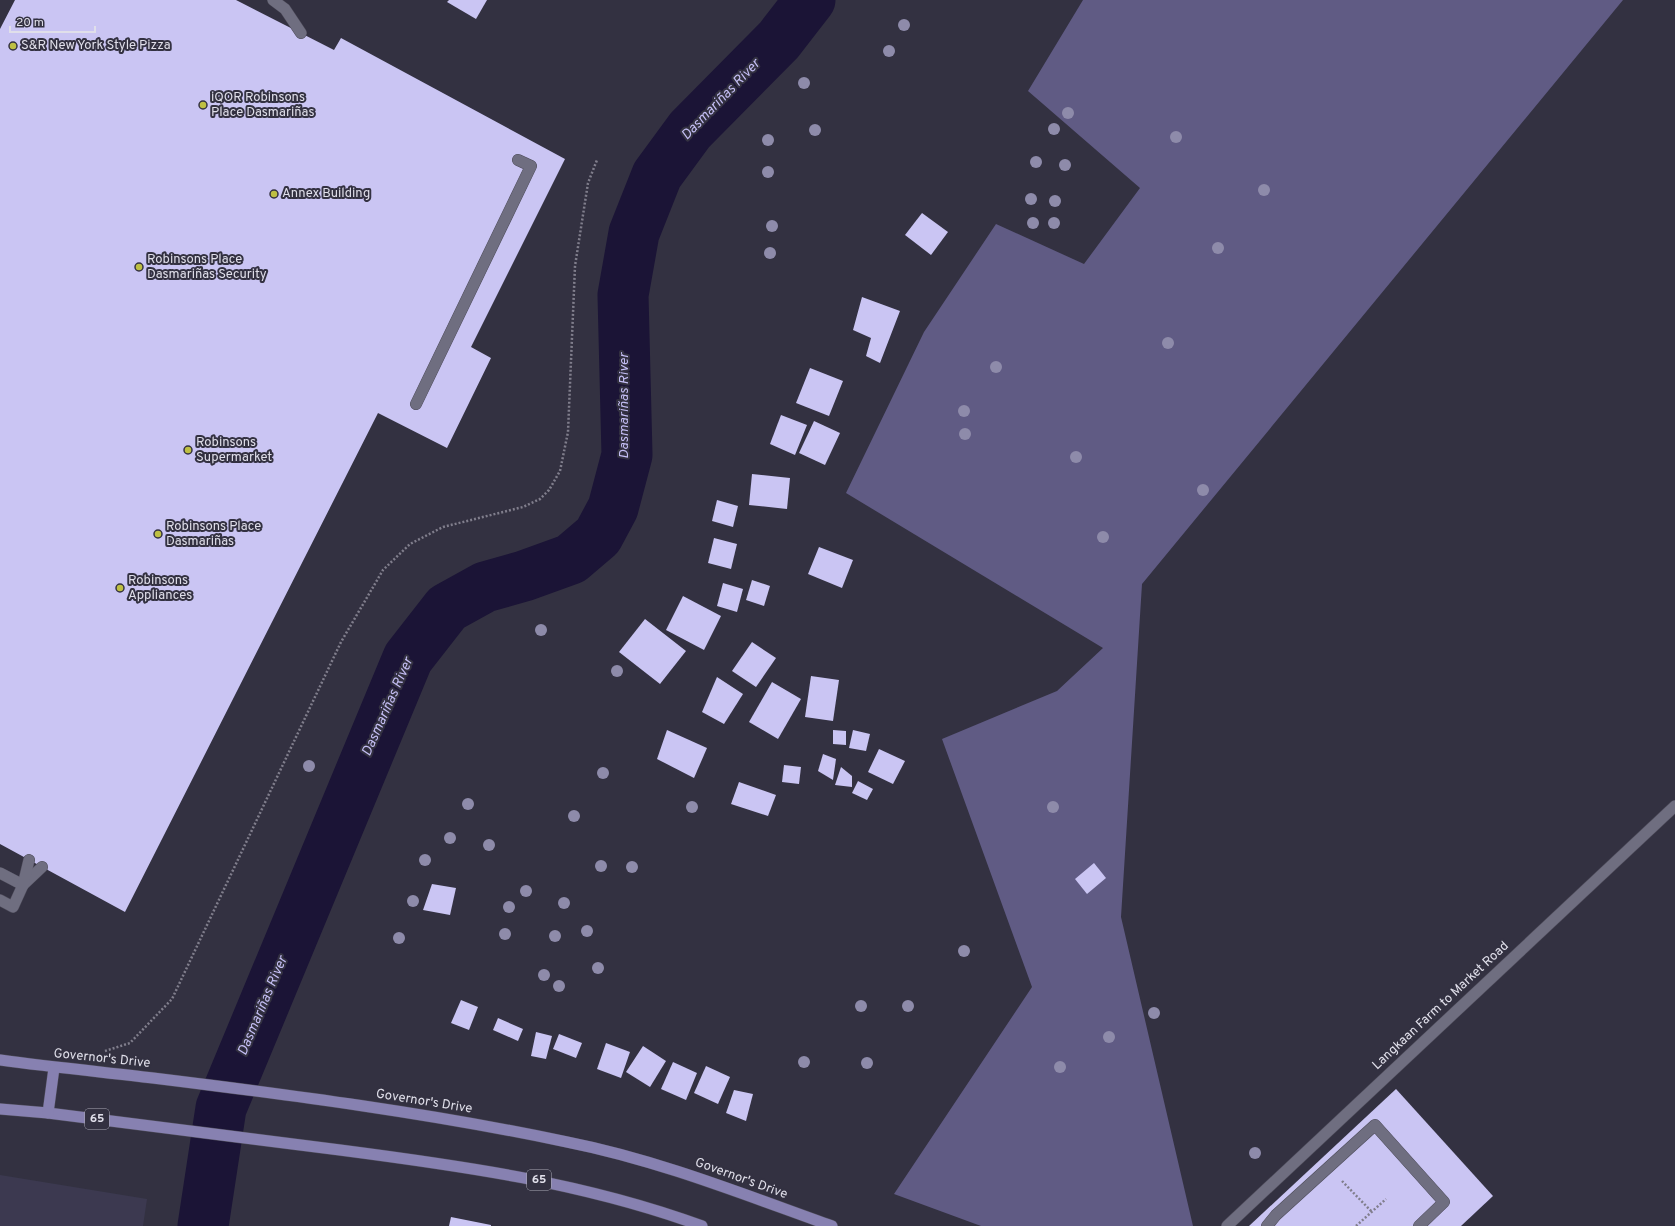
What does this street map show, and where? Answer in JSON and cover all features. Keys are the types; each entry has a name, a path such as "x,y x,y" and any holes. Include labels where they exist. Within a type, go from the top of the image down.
{"main road":[{"name":"Governor's Drive","path":"0,1060 54,1068 150,1078 339,1102 512,1131 568,1142 620,1154 687,1174 832,1226"},
{"path":"48,1113 54,1068"},
{"name":"65","path":"0,1109 48,1113 402,1158 547,1182 621,1199 702,1226"}],"street":[{"path":"273,0 285,8 301,33"},
{"path":"416,404 531,166 518,160"},
{"name":"Langkaan Farm to Market Road","path":"1227,1226 1675,806"},
{"path":"0,900 13,907 23,885 29,860"},
{"path":"23,885 42,867"},
{"path":"0,873 23,885"},
{"path":"1267,1226 1276,1215 1375,1125 1444,1202 1419,1226"}],"path":[{"path":"103,1052 130,1043 172,999 341,642 383,570 410,544 443,527 523,507 540,499 549,490 560,471 568,432 575,266 588,183 597,160"},
{"path":"1340,1178 1372,1212"},
{"path":"1356,1226 1386,1199"}],"shaded area":[{"path":"1083,0 1623,0 1142,584 1121,917 1193,1226 981,1226 894,1194 1032,987 942,739 1057,691 1103,648 846,493 924,332 996,224 1084,264 1140,188 1028,91"},
{"path":"0,1175 147,1199 143,1226 0,1226"}],"building":[{"name":"Robinsons Place Dasmariñas","path":"15,0 236,0 334,50 341,38 565,159 471,347 491,358 447,448 378,413 125,912 0,844 0,29"},
{"path":"449,0 487,0 476,19 447,2"},
{"path":"922,213 948,232 931,255 905,235"},
{"path":"862,297 900,311 880,363 866,356 871,338 853,330"},
{"path":"810,368 843,381 829,416 796,403"},
{"path":"781,415 807,425 795,455 770,444"},
{"path":"814,421 840,433 825,465 799,453"},
{"path":"752,474 790,478 787,509 749,505"},
{"path":"717,500 738,506 733,527 712,521"},
{"path":"714,538 737,544 731,569 708,563"},
{"path":"819,547 853,560 842,588 808,574"},
{"path":"752,580 770,586 764,606 746,600"},
{"path":"723,583 743,589 737,612 717,606"},
{"path":"683,596 721,616 704,650 666,630"},
{"path":"645,619 686,651 660,684 619,652"},
{"path":"752,642 776,658 756,687 732,671"},
{"path":"811,676 839,680 833,721 805,717"},
{"path":"717,677 743,694 724,724 702,712"},
{"path":"772,682 801,699 778,739 749,722"},
{"path":"667,730 707,748 694,778 657,759"},
{"path":"833,730 846,731 846,745 833,744"},
{"path":"853,730 870,734 866,751 849,748"},
{"path":"879,749 905,761 893,784 868,772"},
{"path":"823,754 836,759 833,780 818,771"},
{"path":"784,765 801,767 799,784 782,782"},
{"path":"841,767 852,776 852,787 835,785"},
{"path":"858,781 873,789 867,800 852,793"},
{"path":"739,782 776,795 768,816 731,804"},
{"path":"1094,863 1106,878 1087,894 1075,879"},
{"path":"432,884 456,888 450,915 423,910"},
{"path":"461,1000 478,1007 469,1030 451,1023"},
{"path":"498,1018 523,1029 518,1041 493,1030"},
{"path":"536,1032 552,1036 546,1059 531,1056"},
{"path":"559,1034 582,1043 576,1058 553,1049"},
{"path":"606,1043 630,1052 621,1078 597,1069"},
{"path":"643,1046 666,1061 650,1087 626,1072"},
{"path":"673,1062 697,1073 686,1100 661,1089"},
{"path":"706,1066 730,1077 718,1104 694,1093"},
{"path":"1396,1089 1493,1196 1461,1226 1249,1226"},
{"path":"734,1090 753,1094 746,1121 726,1113"},
{"path":"451,1217 491,1225 491,1226 449,1226"}],"waterway":[{"name":"Dasmariñas River","path":"203,1226 221,1108 408,658 447,608 485,587 524,576 571,559 598,536 613,508 627,455 623,295 634,233 657,175 690,130 779,40 810,0"}],"place":[{"name":"S&R New York Style Pizza","path":"13,46"},
{"name":"iQOR Robinsons Place Dasmariñas","path":"203,105"},
{"name":"Annex Building","path":"274,194"},
{"name":"Robinsons Place Dasmariñas Security","path":"139,267"},
{"name":"Robinsons Supermarket","path":"188,450"},
{"name":"Robinsons Place Dasmariñas","path":"158,534"},
{"name":"Robinsons Appliances","path":"120,588"}]}
